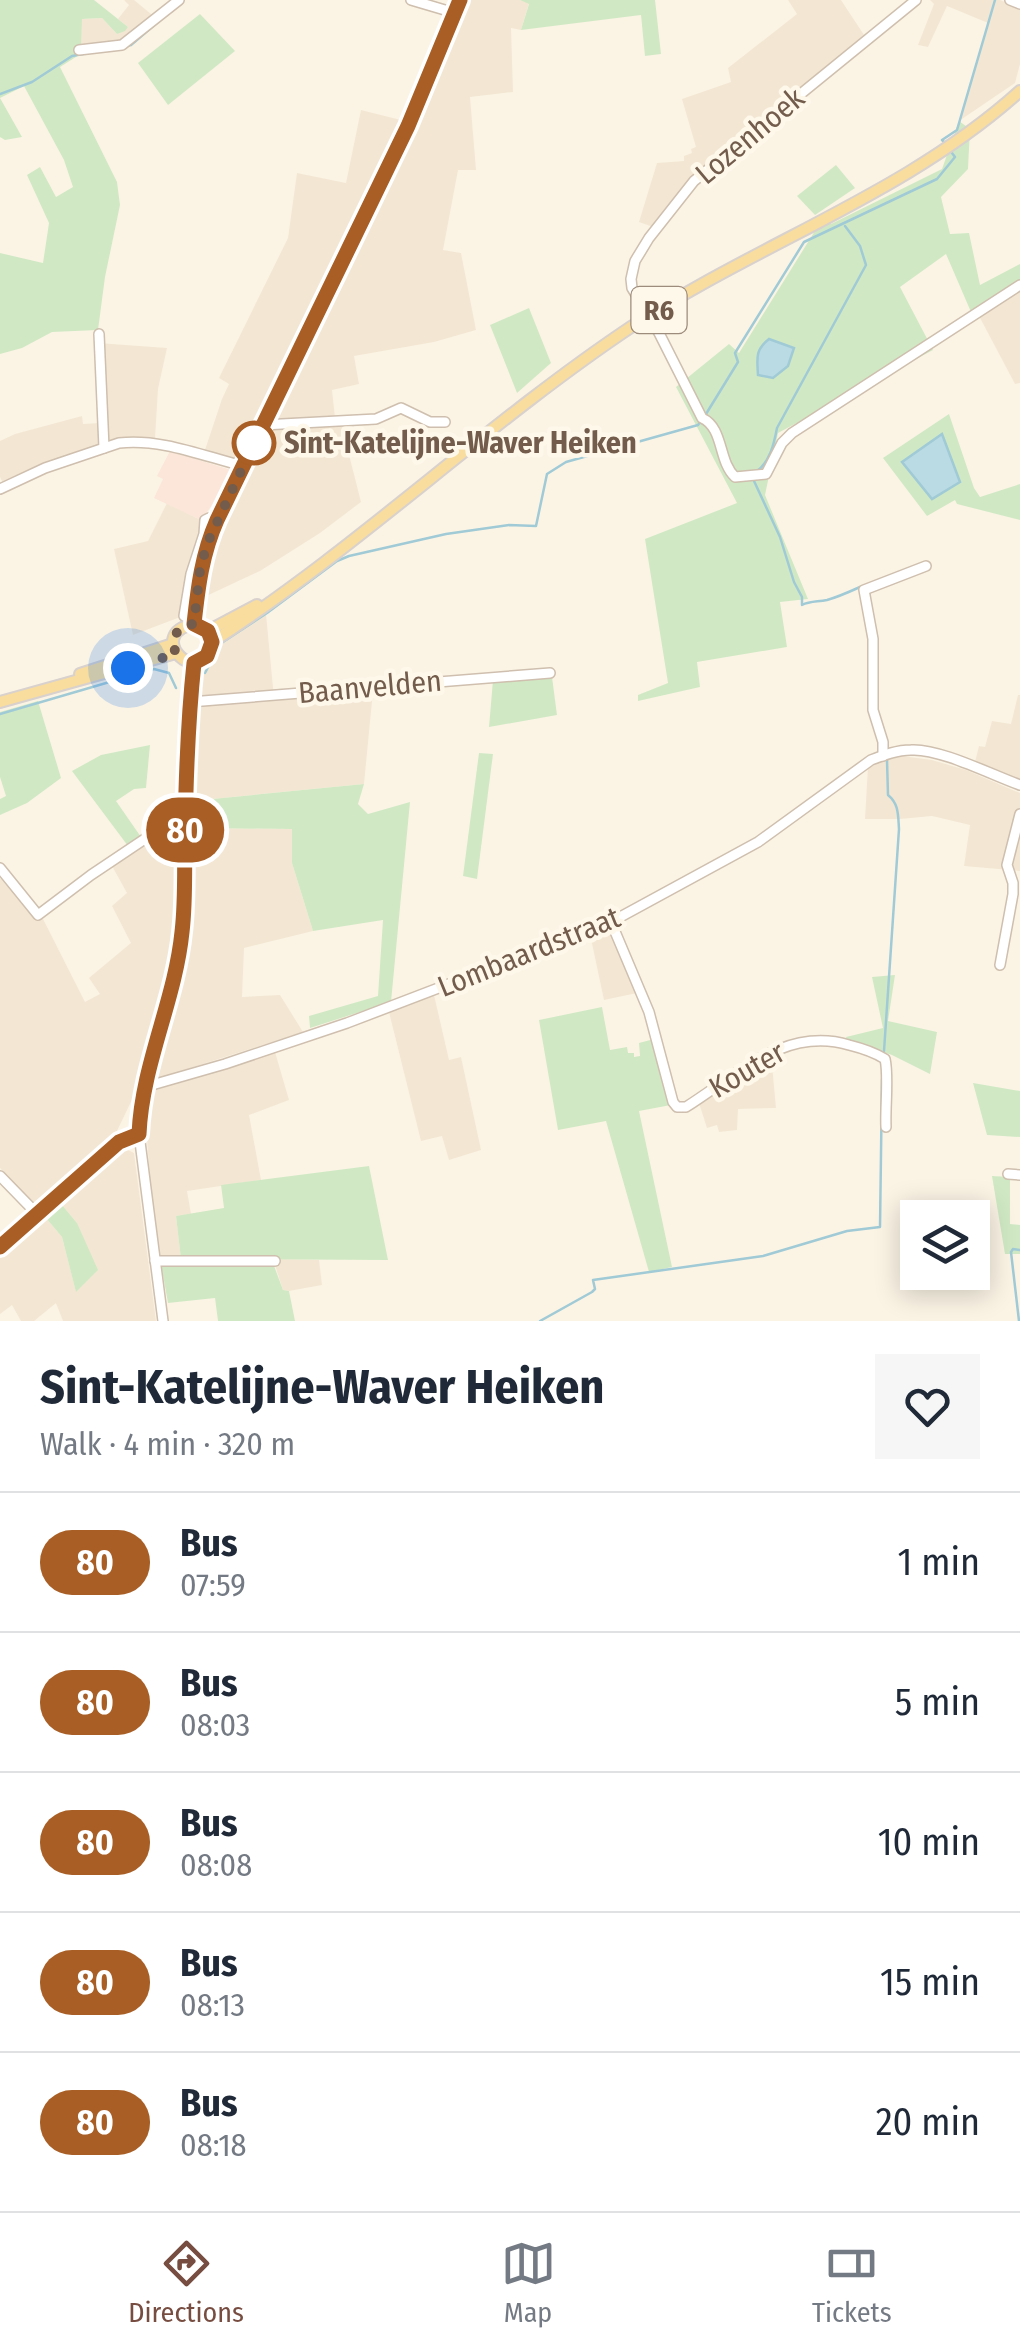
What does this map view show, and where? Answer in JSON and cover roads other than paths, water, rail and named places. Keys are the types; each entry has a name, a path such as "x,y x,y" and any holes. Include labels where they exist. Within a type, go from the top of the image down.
{"main road":[{"name":"R6","path":"194,663 207,656 210,637 286,591 630,328 726,270 915,171 1020,92"},
{"path":"194,663 184,660 175,649 174,636 189,620 210,637"},
{"path":"0,702 128,668 175,649"}],"street":[{"path":"79,50 122,45 179,0"},
{"path":"411,0 455,13"},
{"path":"189,620 217,520 408,126 460,0"},
{"name":"Lozenhoek","path":"640,301 632,288 635,261 694,180 916,0"},
{"path":"1010,0 1020,4"},
{"path":"658,330 702,418 714,426 727,470 735,478 766,474 782,443 792,433 1020,285"},
{"path":"99,334 104,448"},
{"path":"263,425 376,418 401,408 430,422 445,422"},
{"path":"0,489 45,468 119,443 142,442 243,466"},
{"path":"883,756 873,710 873,639 864,590 926,566"},
{"path":"163,1321 139,1134 140,1110 183,930 194,663"},
{"name":"Baanvelden","path":"190,702 550,672"},
{"name":"Lombaardstraat","path":"145,1088 348,1023 612,922 758,842 871,760 914,749 1020,785"},
{"path":"0,868 38,915 185,812"},
{"path":"1000,964 1013,894 1008,865 1020,814"},
{"name":"Kouter","path":"612,922 649,1012 677,1107 686,1107 786,1044 828,1040 885,1059 886,1128"},
{"path":"0,1247 119,1142 139,1134"},
{"path":"1008,1174 1020,1176"},
{"path":"0,1176 38,1215"},
{"path":"155,1261 274,1260"}],"water":[{"path":"769,339 794,348 788,366 773,378 758,375 758,355"},
{"path":"942,434 960,482 932,499 902,462"}],"waterway":[{"path":"945,143 942,140 957,130 995,0"},
{"path":"126,46 159,21"},
{"path":"0,94 32,82 72,56 83,54"},
{"path":"706,414 738,362 735,353 804,242 937,179 955,157 952,153"},
{"path":"756,472 768,458 777,428 866,265 860,246 845,226"},
{"path":"205,673 220,644 337,561 446,534 509,525 536,526 547,474 566,462 701,421"},
{"path":"754,481 780,537 802,605 860,587"},
{"path":"0,714 154,669 169,673 176,688"},
{"path":"884,1051 899,829 896,806 888,795 887,760"},
{"path":"540,1321 592,1292 593,1280 763,1256 847,1231 880,1227 882,1080"},
{"path":"1019,1321 1011,1252 1020,1250"}],"place":[{"name":"Sint-Katelijne-Waver Heiken","path":"254,443"}]}
